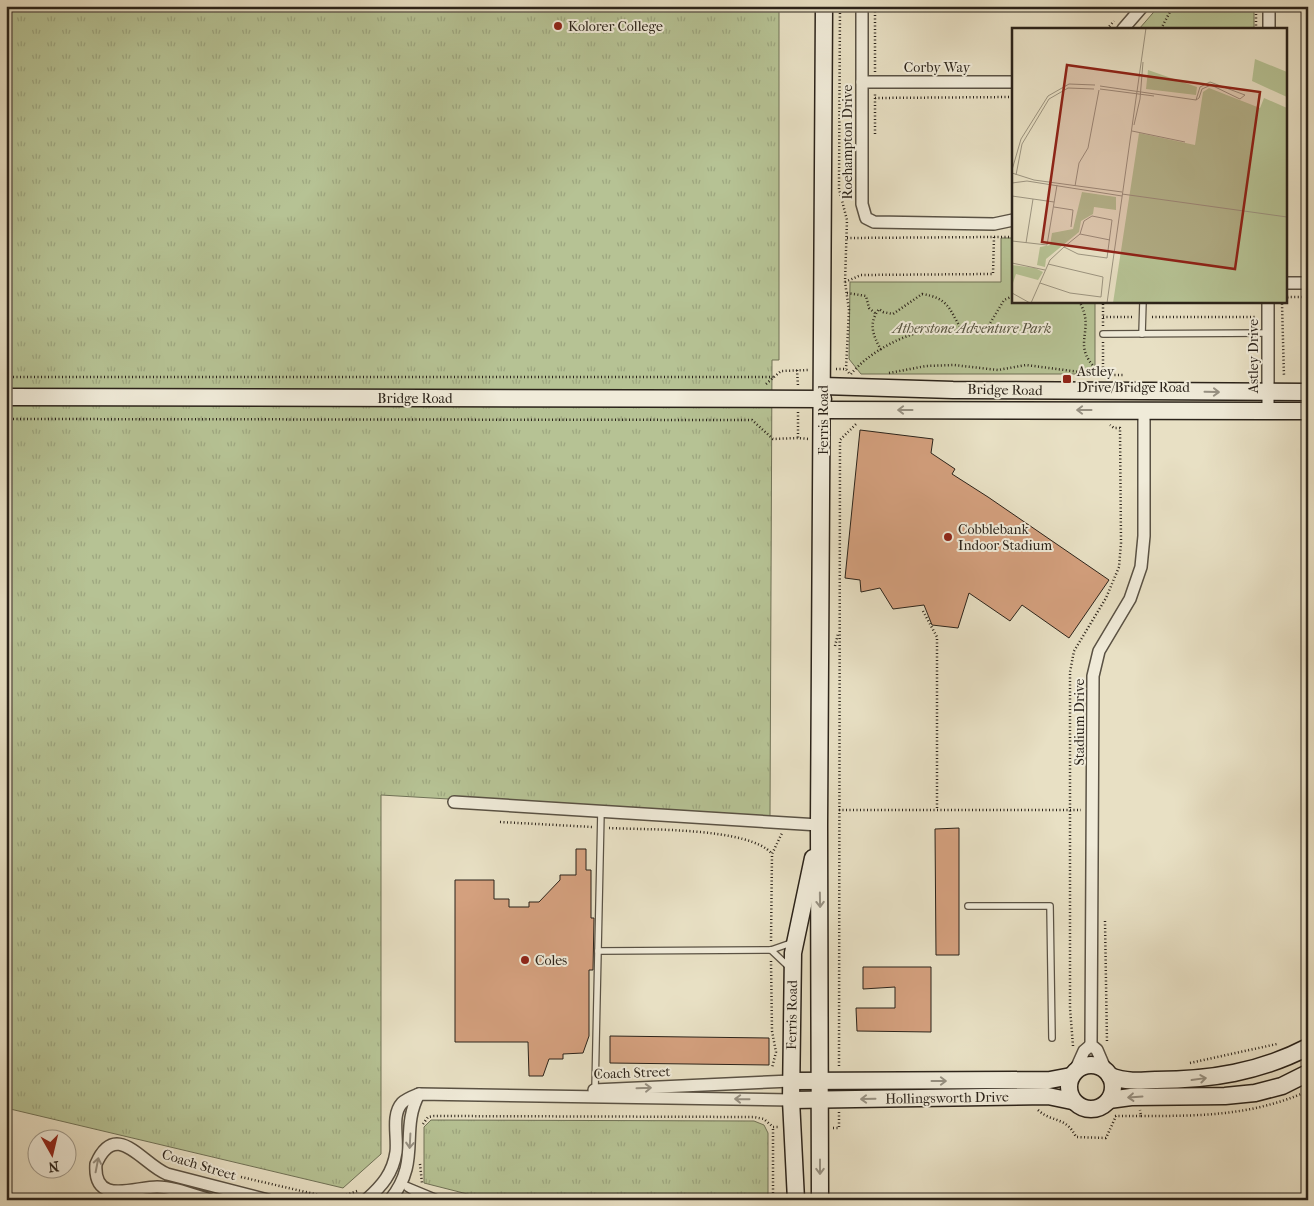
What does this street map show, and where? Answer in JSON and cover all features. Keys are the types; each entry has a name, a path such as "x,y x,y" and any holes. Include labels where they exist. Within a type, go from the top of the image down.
{"street":[{"name":"Ferris Road","path":"820,1200 819,829 823,439 824,6"},
{"name":"Roehampton Drive","path":"862,6 862,204 866,218 874,222 994,224 1012,220"},
{"path":"1125,28 1143,6"},
{"path":"1269,6 1269,28"},
{"name":"Corby Way","path":"862,82 1012,82"},
{"path":"1286,283 1308,283"},
{"name":"Astley Drive","path":"1268,302 1268,410"},
{"name":"Bridge Road","path":"6,397 798,399 1308,392"},
{"name":"Bridge Road","path":"823,398 1144,410 1308,411"},
{"name":"Stadium Drive","path":"1091,1045 1093,676 1099,651 1130,599 1141,567 1144,536 1144,410"},
{"path":"454,802 787,824 819,829"},
{"name":"Ferris Road","path":"796,1200 791,1100 793,970 796,941 819,829"},
{"path":"1091,1045 1097,1050 1113,1088 1109,1100 1100,1108 1088,1110 1072,1101 1068,1089 1084,1051 1091,1045"},
{"path":"1073,1074 1087,1065 1094,1065 1108,1073 1131,1080 1193,1080 1249,1071 1288,1057 1308,1047"},
{"path":"1109,1100 1131,1096 1225,1096 1255,1093 1282,1086 1308,1073"},
{"name":"Hollingsworth Drive","path":"791,1081 1050,1080 1073,1074"},
{"name":"Coach Street","path":"419,1094 595,1093 791,1081"},
{"name":"Coach Street","path":"595,1093 791,1100"},
{"path":"364,1197 388,1176 396,1152 398,1108 403,1102 419,1094"},
{"path":"390,1200 401,1183 408,1165 410,1116 419,1094"},
{"name":"Hollingsworth Drive","path":"791,1100 1048,1096 1072,1101"},
{"name":"Coach Street","path":"210,1200 156,1187 127,1194 110,1193 98,1181 96,1164 105,1150 122,1145 137,1150 151,1166 162,1172 268,1200"},
{"path":"388,1176 401,1183"}],"lane":[{"path":"1142,302 1142,334"},
{"path":"1103,334 1268,333"},
{"path":"595,1093 601,811"},
{"path":"968,906 1050,906 1052,1038"},
{"path":"598,951 771,950 796,941"},
{"path":"771,950 793,970"},
{"path":"401,1183 426,1200"},
{"path":"401,1183 442,1200"}],"path":[{"path":"840,6 839,189 847,220 845,282 849,310 846,369"},
{"path":"875,6 875,136"},
{"path":"1161,28 1173,6"},
{"path":"1256,6 1256,28"},
{"path":"875,98 1012,97"},
{"path":"845,282 861,275 877,274 993,274 994,237 847,238"},
{"path":"847,293 866,296 869,308 876,314"},
{"path":"881,350 872,329 872,318 879,309 893,314 922,294 937,296 947,303 961,329"},
{"path":"858,375 850,375 869,357 904,339 929,331 977,329 989,325 1004,300 1012,296"},
{"path":"1286,298 1308,296"},
{"path":"882,374 926,366 954,365 998,370 1026,365 1103,375 1094,368 1083,350 1086,316 1079,302"},
{"path":"1283,302 1282,377 1291,377"},
{"path":"1103,316 1255,317"},
{"path":"797,370 798,438"},
{"path":"6,377 774,377"},
{"path":"6,419 752,420 773,439 840,440"},
{"path":"839,1060 840,440 859,422"},
{"path":"923,611 937,637 937,810"},
{"path":"839,810 1071,811"},
{"path":"500,822 733,836 756,842 766,847 772,854"},
{"path":"772,1068 776,1052 772,1031 772,854 787,824"},
{"path":"1044,1115 1061,1120 1072,1130 1076,1137 1106,1138 1115,1116 1141,1116 1140,1107"},
{"path":"421,1127 426,1119 434,1116 754,1117 764,1119 773,1127 773,1200"},
{"path":"420,1163 420,1179 424,1186"},
{"path":"241,1177 336,1199 359,1190 364,1197"},
{"path":"85,1200 88,1197 101,1200"}],"green space":[{"path":"6,6 779,6 779,360 772,360 770,818 381,795 381,1154 343,1188 6,1108"},
{"path":"1159,6 1254,6 1254,28 1140,28"},
{"name":"Atherstone Adventure Park","path":"1001,238 1012,238 1012,302 1095,302 1095,374 861,374 849,359 850,282 1001,282"},
{"path":"431,1120 754,1121 764,1125 768,1133 768,1200 491,1200 424,1183 424,1127"}],"building":[{"name":"Cobblebank Indoor Stadium","path":"860,430 933,439 931,453 955,469 952,474 1109,580 1069,638 1022,605 1010,621 969,593 958,628 932,625 924,605 893,609 880,588 861,592 860,580 845,578"},
{"path":"959,828 959,955 936,955 935,829"},
{"path":"576,849 586,849 586,870 591,870 591,918 594,918 593,970 589,970 589,1036 583,1053 563,1054 563,1059 549,1059 543,1076 529,1076 528,1042 455,1042 455,880 494,880 494,899 509,899 509,907 529,907 529,902 539,902 560,880 560,875 576,875"},
{"path":"863,967 931,967 931,1032 857,1031 856,1008 895,1008 895,987 863,989"},
{"path":"610,1036 769,1038 769,1065 610,1063"}],"place":[{"name":"Kolorer College","path":"558,26"},
{"name":"Astley Drive/Bridge Road","path":"1067,379"},
{"name":"Cobblebank Indoor Stadium","path":"948,537"},
{"name":"Coles","path":"525,960"}]}
